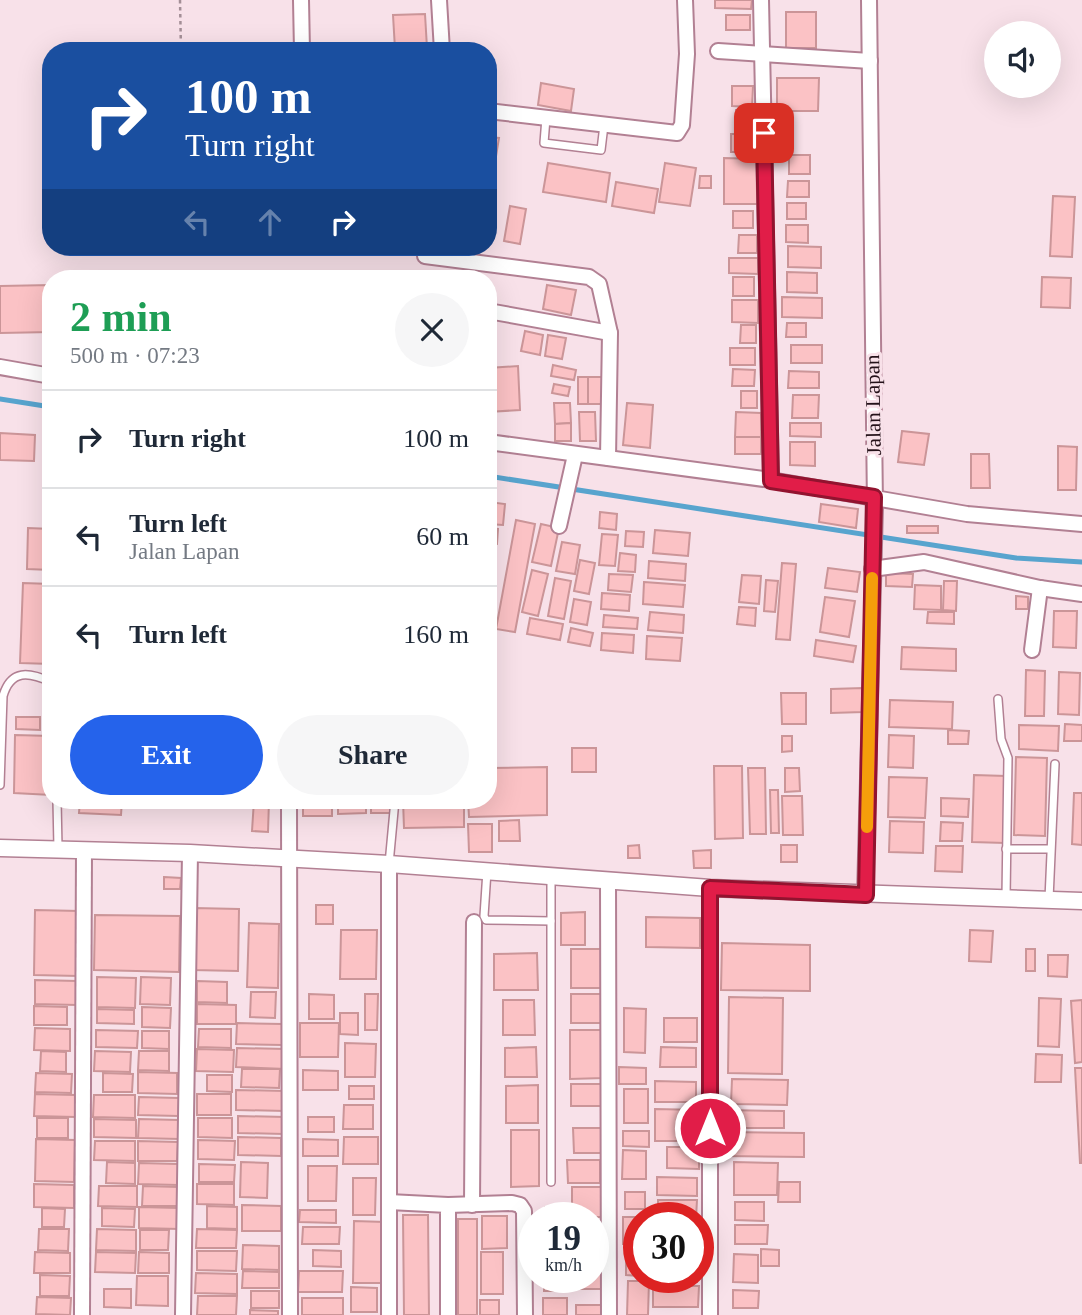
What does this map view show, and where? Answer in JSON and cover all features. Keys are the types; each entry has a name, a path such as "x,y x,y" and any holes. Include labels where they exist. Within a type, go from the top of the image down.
{"street":[{"path":"301,0 302,42"},
{"path":"439,0 441,42"},
{"path":"497,112 677,133 680,131 687,54 685,0"},
{"path":"761,0 771,481"},
{"name":"Jalan Lapan","path":"866,895 875,502 869,0"},
{"path":"718,51 870,61"},
{"path":"425,256 589,277 599,284 610,333 608,458"},
{"path":"497,313 610,333"},
{"path":"0,367 42,374"},
{"path":"497,443 771,481 875,502 967,514 1082,524"},
{"path":"559,526 575,455"},
{"path":"872,569 924,562 1040,588 1082,594"},
{"path":"1032,650 1040,588"},
{"path":"289,809 290,1315"},
{"path":"0,848 289,858 710,888 1082,901"},
{"path":"82,1315 84,851"},
{"path":"183,1315 190,853"},
{"path":"389,864 389,1315"},
{"path":"608,880 609,1315"},
{"path":"710,888 710,1315"},
{"path":"472,1205 474,922"},
{"path":"390,1202 520,1205 524,1211 525,1315"},
{"path":"448,1205 448,1315"}],"lane":[{"path":"546,118 544,144 601,150 604,124"},
{"path":"0,785 5,690 10,680 24,674 42,678"},
{"path":"998,699 1001,739 1008,758 1006,898"},
{"path":"1049,900 1055,764"},
{"path":"57,809 58,849"},
{"path":"389,864 394,809"},
{"path":"1006,849 1050,849"},
{"path":"486,871 486,920 551,921"},
{"path":"551,876 551,1182"}],"path":[{"path":"180,0 181,42"}],"building":[{"path":"715,0 752,0 751,9 715,8"},
{"path":"786,12 816,12 816,48 786,48"},
{"path":"425,14 427,42 395,42 393,15"},
{"path":"726,15 750,15 750,30 726,30"},
{"path":"777,78 819,78 818,111 777,111"},
{"path":"541,83 574,89 571,111 538,105"},
{"path":"732,86 753,86 752,107 732,106"},
{"path":"736,110 752,110 752,130 736,130"},
{"path":"731,134 752,134 752,152 731,152"},
{"path":"789,155 810,155 810,174 789,174"},
{"path":"724,158 759,159 758,204 724,204"},
{"path":"548,163 610,173 606,202 543,192"},
{"path":"665,163 696,168 690,206 659,202"},
{"path":"700,176 711,176 711,188 699,188"},
{"path":"788,181 809,181 809,197 787,197"},
{"path":"616,182 658,189 654,213 612,206"},
{"path":"1053,196 1075,197 1072,257 1050,256"},
{"path":"787,203 806,203 806,219 787,219"},
{"path":"510,206 526,209 520,244 504,241"},
{"path":"733,211 753,211 753,228 733,228"},
{"path":"786,225 808,225 808,243 786,242"},
{"path":"739,235 757,235 757,253 738,253"},
{"path":"788,246 821,247 821,268 788,267"},
{"path":"729,258 758,258 758,274 729,273"},
{"path":"787,272 817,273 817,293 787,292"},
{"path":"733,277 754,277 754,296 733,296"},
{"path":"1042,277 1071,278 1070,308 1041,307"},
{"path":"42,285 42,332 0,333 0,286"},
{"path":"547,285 576,290 571,315 543,309"},
{"path":"782,297 822,298 822,318 782,317"},
{"path":"732,300 758,300 758,323 732,322"},
{"path":"787,323 806,323 806,337 786,337"},
{"path":"741,325 756,325 756,343 740,343"},
{"path":"525,331 543,335 540,355 521,351"},
{"path":"548,335 566,338 562,359 545,356"},
{"path":"791,345 822,345 822,363 791,363"},
{"path":"730,348 755,348 755,365 730,365"},
{"path":"553,365 576,370 574,380 551,376"},
{"path":"518,366 520,410 497,411 497,367"},
{"path":"733,369 755,370 754,386 732,386"},
{"path":"789,371 819,372 819,388 788,388"},
{"path":"578,377 588,377 588,404 578,404"},
{"path":"588,377 608,377 608,404 588,404"},
{"path":"554,384 570,387 568,396 552,393"},
{"path":"741,391 757,391 757,408 741,408"},
{"path":"793,395 819,395 818,418 792,418"},
{"path":"554,403 570,403 571,423 555,424"},
{"path":"627,403 653,405 650,448 623,445"},
{"path":"579,412 595,412 596,441 580,441"},
{"path":"736,412 761,413 761,437 735,437"},
{"path":"571,423 571,441 555,441 555,424"},
{"path":"790,423 821,423 821,437 790,436"},
{"path":"902,431 929,434 924,465 898,462"},
{"path":"0,433 35,435 34,461 0,460"},
{"path":"735,437 761,437 761,454 735,454"},
{"path":"790,442 815,442 815,466 790,465"},
{"path":"1058,446 1077,447 1076,490 1058,490"},
{"path":"971,454 989,454 990,488 971,488"},
{"path":"497,503 505,504 503,525 497,525"},
{"path":"821,504 858,509 856,528 819,522"},
{"path":"600,512 617,514 616,530 599,528"},
{"path":"516,520 535,524 515,632 497,629"},
{"path":"541,524 559,528 551,566 532,562"},
{"path":"907,526 938,526 938,533 907,533"},
{"path":"28,528 42,529 42,570 27,569"},
{"path":"655,530 690,533 688,556 653,553"},
{"path":"626,531 644,532 643,547 625,546"},
{"path":"602,534 618,535 615,566 599,565"},
{"path":"562,542 580,545 575,574 556,571"},
{"path":"620,553 636,555 635,572 618,571"},
{"path":"580,560 595,563 589,594 574,591"},
{"path":"649,561 686,564 685,581 648,578"},
{"path":"782,563 796,564 790,640 776,639"},
{"path":"828,568 860,572 857,592 825,588"},
{"path":"532,570 548,574 538,616 522,612"},
{"path":"886,573 913,574 912,587 886,586"},
{"path":"609,574 633,575 631,592 608,590"},
{"path":"742,575 761,576 759,604 739,602"},
{"path":"555,578 571,581 564,619 548,616"},
{"path":"766,580 778,581 775,612 764,611"},
{"path":"944,581 957,581 956,611 943,610"},
{"path":"644,582 685,585 683,607 643,604"},
{"path":"23,583 42,584 42,664 20,663"},
{"path":"915,585 941,586 941,610 914,609"},
{"path":"602,593 630,595 629,611 601,609"},
{"path":"1016,596 1028,597 1028,609 1016,609"},
{"path":"825,597 855,601 849,637 820,632"},
{"path":"574,599 591,602 587,625 570,622"},
{"path":"739,607 756,608 755,626 737,624"},
{"path":"1054,611 1077,611 1076,648 1053,647"},
{"path":"650,612 684,615 683,633 648,630"},
{"path":"928,612 954,612 954,624 927,623"},
{"path":"604,615 638,618 637,629 603,627"},
{"path":"530,618 563,624 560,640 527,634"},
{"path":"571,628 593,633 590,646 568,642"},
{"path":"602,633 634,635 633,653 601,650"},
{"path":"647,636 682,638 680,661 646,659"},
{"path":"816,640 856,646 853,662 814,656"},
{"path":"902,647 956,649 956,671 901,669"},
{"path":"1026,670 1045,671 1044,716 1025,716"},
{"path":"1059,672 1080,673 1079,715 1058,714"},
{"path":"863,688 863,712 831,713 831,689"},
{"path":"781,693 806,693 806,724 782,724"},
{"path":"890,700 953,702 952,729 889,727"},
{"path":"16,717 40,717 40,730 16,729"},
{"path":"1065,724 1082,725 1082,741 1064,741"},
{"path":"1019,725 1059,726 1058,751 1019,749"},
{"path":"948,730 969,731 968,744 948,744"},
{"path":"15,735 42,736 42,795 14,793"},
{"path":"889,735 914,736 913,768 888,767"},
{"path":"782,736 792,736 792,751 782,752"},
{"path":"572,748 596,748 596,772 572,772"},
{"path":"1016,757 1047,758 1045,836 1014,835"},
{"path":"714,766 742,766 743,838 715,839"},
{"path":"547,767 547,815 469,817 469,809 497,809 497,768"},
{"path":"748,768 765,768 766,834 750,834"},
{"path":"785,768 799,768 800,791 785,792"},
{"path":"974,775 1006,776 1005,843 972,842"},
{"path":"889,777 927,778 925,818 888,817"},
{"path":"770,790 778,790 779,833 771,833"},
{"path":"1074,793 1082,793 1082,845 1072,844"},
{"path":"782,796 802,796 803,835 783,835"},
{"path":"941,798 969,799 968,817 941,816"},
{"path":"79,809 121,809 121,815 79,813"},
{"path":"253,809 269,809 268,832 252,831"},
{"path":"303,809 332,809 332,816 303,816"},
{"path":"338,809 366,809 366,813 338,814"},
{"path":"371,809 394,809 394,813 371,813"},
{"path":"403,809 464,809 464,827 404,828"},
{"path":"519,820 520,841 499,841 499,821"},
{"path":"890,821 924,822 923,853 889,852"},
{"path":"941,822 963,823 962,841 940,841"},
{"path":"468,824 492,824 492,852 469,852"},
{"path":"639,845 640,858 628,858 628,846"},
{"path":"781,845 797,845 797,862 781,862"},
{"path":"936,846 963,846 962,872 935,871"},
{"path":"711,850 711,868 694,868 693,851"},
{"path":"164,877 181,878 180,889 164,889"},
{"path":"316,905 333,905 333,924 316,924"},
{"path":"194,908 239,909 238,971 193,970"},
{"path":"35,910 79,911 78,976 34,975"},
{"path":"585,912 585,945 561,945 561,913"},
{"path":"95,915 180,916 179,972 94,970"},
{"path":"646,917 700,918 700,948 646,947"},
{"path":"249,923 279,924 278,988 247,987"},
{"path":"341,930 377,930 376,979 340,979"},
{"path":"970,930 993,931 991,962 969,961"},
{"path":"722,943 810,945 810,991 721,990"},
{"path":"571,949 604,949 604,988 571,988"},
{"path":"1026,949 1035,949 1035,971 1026,971"},
{"path":"537,953 538,990 494,990 494,954"},
{"path":"1048,955 1068,955 1067,977 1048,976"},
{"path":"97,977 136,978 135,1008 97,1007"},
{"path":"141,977 171,978 170,1005 140,1004"},
{"path":"35,980 77,981 77,1005 35,1004"},
{"path":"197,981 227,982 227,1003 197,1002"},
{"path":"251,992 276,992 275,1018 250,1017"},
{"path":"309,994 334,995 334,1019 309,1019"},
{"path":"365,994 378,994 377,1030 365,1030"},
{"path":"571,994 602,994 603,1023 571,1023"},
{"path":"729,997 783,998 782,1074 728,1073"},
{"path":"1039,998 1061,999 1059,1047 1038,1046"},
{"path":"503,1000 534,1000 535,1035 503,1035"},
{"path":"1082,1000 1082,1062 1075,1063 1071,1001"},
{"path":"197,1004 236,1005 236,1024 197,1024"},
{"path":"34,1006 67,1007 67,1025 34,1025"},
{"path":"142,1007 171,1008 170,1028 142,1027"},
{"path":"624,1008 646,1009 645,1053 624,1052"},
{"path":"97,1009 134,1010 134,1024 97,1023"},
{"path":"340,1013 358,1013 358,1035 340,1034"},
{"path":"664,1018 697,1018 697,1042 664,1042"},
{"path":"237,1023 282,1024 282,1045 236,1044"},
{"path":"300,1023 339,1023 338,1057 300,1057"},
{"path":"35,1028 70,1029 70,1051 34,1050"},
{"path":"199,1029 231,1029 231,1048 198,1047"},
{"path":"96,1030 138,1031 137,1048 96,1047"},
{"path":"570,1030 604,1030 604,1078 570,1079"},
{"path":"142,1031 169,1031 169,1049 142,1048"},
{"path":"345,1043 376,1044 375,1077 345,1077"},
{"path":"536,1047 537,1077 505,1077 505,1048"},
{"path":"661,1047 696,1048 696,1067 660,1067"},
{"path":"237,1048 286,1049 286,1069 236,1067"},
{"path":"197,1049 234,1050 233,1072 196,1071"},
{"path":"41,1051 66,1052 66,1072 40,1071"},
{"path":"95,1051 131,1052 130,1072 94,1071"},
{"path":"139,1051 169,1051 169,1071 138,1070"},
{"path":"1036,1054 1062,1055 1061,1082 1035,1082"},
{"path":"619,1067 646,1068 646,1084 619,1084"},
{"path":"1075,1068 1082,1068 1082,1163 1080,1163"},
{"path":"242,1069 280,1069 279,1088 241,1087"},
{"path":"303,1070 338,1071 338,1090 303,1090"},
{"path":"138,1072 177,1073 177,1094 138,1093"},
{"path":"36,1073 72,1074 71,1093 35,1092"},
{"path":"103,1073 133,1074 132,1092 103,1092"},
{"path":"207,1075 232,1075 232,1092 207,1091"},
{"path":"732,1079 788,1080 787,1105 731,1104"},
{"path":"655,1081 696,1082 696,1102 655,1102"},
{"path":"571,1084 603,1084 603,1106 571,1106"},
{"path":"538,1085 538,1123 506,1123 506,1086"},
{"path":"349,1086 374,1086 374,1099 349,1099"},
{"path":"624,1089 648,1089 648,1123 624,1123"},
{"path":"236,1090 285,1091 285,1111 236,1110"},
{"path":"35,1094 75,1095 75,1117 34,1116"},
{"path":"197,1094 231,1094 231,1115 197,1115"},
{"path":"94,1095 135,1095 135,1118 93,1117"},
{"path":"139,1097 179,1098 178,1116 138,1115"},
{"path":"344,1105 373,1105 373,1129 343,1129"},
{"path":"655,1109 700,1110 700,1141 655,1141"},
{"path":"724,1110 784,1111 784,1128 724,1128"},
{"path":"238,1116 285,1117 284,1134 238,1133"},
{"path":"308,1117 334,1117 334,1132 308,1132"},
{"path":"37,1118 68,1118 68,1138 37,1138"},
{"path":"198,1118 232,1118 232,1138 198,1137"},
{"path":"94,1119 136,1120 136,1138 94,1137"},
{"path":"139,1119 179,1120 179,1139 138,1138"},
{"path":"573,1128 603,1128 603,1153 574,1153"},
{"path":"511,1130 539,1130 539,1186 511,1187"},
{"path":"623,1131 649,1131 649,1147 623,1146"},
{"path":"724,1132 804,1133 804,1157 724,1156"},
{"path":"238,1137 281,1138 281,1156 238,1155"},
{"path":"344,1137 378,1137 378,1164 343,1164"},
{"path":"36,1139 75,1140 74,1182 35,1181"},
{"path":"303,1139 338,1140 338,1156 303,1156"},
{"path":"198,1140 235,1141 234,1160 198,1159"},
{"path":"95,1141 135,1141 135,1161 94,1160"},
{"path":"138,1141 178,1142 177,1161 138,1161"},
{"path":"667,1147 699,1147 699,1169 667,1168"},
{"path":"623,1150 646,1151 646,1179 622,1179"},
{"path":"567,1160 600,1160 600,1183 568,1183"},
{"path":"107,1162 135,1163 135,1184 106,1183"},
{"path":"241,1162 268,1163 267,1198 240,1197"},
{"path":"734,1162 778,1163 777,1195 734,1195"},
{"path":"139,1163 178,1164 178,1185 138,1184"},
{"path":"199,1164 235,1165 234,1182 199,1182"},
{"path":"308,1166 337,1166 336,1201 308,1201"},
{"path":"657,1177 697,1178 697,1196 657,1195"},
{"path":"353,1178 376,1178 375,1215 353,1215"},
{"path":"779,1182 800,1182 800,1202 778,1202"},
{"path":"34,1184 74,1185 74,1208 34,1207"},
{"path":"197,1184 234,1184 234,1205 197,1204"},
{"path":"99,1186 137,1186 137,1207 98,1206"},
{"path":"143,1186 179,1187 179,1206 142,1206"},
{"path":"572,1187 603,1187 603,1202 572,1202"},
{"path":"625,1192 645,1192 645,1202 625,1202"},
{"path":"658,1200 697,1200 697,1202"},
{"path":"735,1202 764,1202 764,1221 735,1220"},
{"path":"242,1205 281,1206 281,1231 242,1231"},
{"path":"207,1206 237,1207 237,1229 207,1228"},
{"path":"139,1207 179,1208 179,1229 139,1228"},
{"path":"42,1208 65,1209 64,1227 42,1227"},
{"path":"102,1208 135,1209 134,1227 102,1226"},
{"path":"300,1210 336,1210 336,1223 299,1222"},
{"path":"403,1215 428,1215 429,1315 404,1315"},
{"path":"482,1216 507,1216 507,1248 482,1249"},
{"path":"458,1219 477,1219 477,1315 458,1315"},
{"path":"354,1221 385,1222 384,1283 353,1283"},
{"path":"735,1225 768,1225 767,1244 735,1244"},
{"path":"303,1227 340,1227 339,1244 302,1244"},
{"path":"39,1229 69,1229 68,1251 38,1250"},
{"path":"97,1229 136,1230 136,1251 96,1250"},
{"path":"197,1229 237,1230 236,1248 196,1248"},
{"path":"140,1230 169,1230 168,1250 140,1250"},
{"path":"243,1245 279,1246 279,1270 242,1269"},
{"path":"761,1249 779,1250 779,1266 761,1266"},
{"path":"313,1250 341,1251 341,1267 313,1266"},
{"path":"197,1251 237,1251 236,1271 197,1270"},
{"path":"35,1252 70,1253 70,1273 34,1273"},
{"path":"96,1252 136,1253 135,1273 95,1272"},
{"path":"139,1252 169,1253 169,1273 138,1273"},
{"path":"481,1252 503,1252 503,1294 481,1294"},
{"path":"734,1254 758,1255 758,1283 733,1282"},
{"path":"243,1271 279,1272 279,1288 242,1288"},
{"path":"299,1271 343,1271 342,1292 298,1292"},
{"path":"196,1273 237,1274 237,1294 195,1293"},
{"path":"40,1275 70,1276 69,1296 40,1296"},
{"path":"137,1276 168,1276 168,1306 136,1305"},
{"path":"351,1287 377,1288 377,1312 351,1312"},
{"path":"104,1289 131,1289 131,1308 104,1307"},
{"path":"733,1290 759,1291 758,1308 733,1308"},
{"path":"251,1291 279,1291 279,1308 251,1308"},
{"path":"628,1293 649,1293 648,1315 627,1315"},
{"path":"653,1293 699,1293 698,1307 653,1307"},
{"path":"198,1296 237,1296 236,1315 197,1315"},
{"path":"37,1297 71,1298 70,1315 36,1314"},
{"path":"302,1298 343,1298 343,1315 302,1315"},
{"path":"543,1298 567,1298 567,1315 543,1315"},
{"path":"480,1300 499,1300 499,1315 480,1315"},
{"path":"576,1305 602,1305 602,1315 576,1315"},
{"path":"250,1310 278,1311 278,1315 250,1315"}],"waterway":[{"path":"0,399 42,406"},
{"path":"497,477 1016,558 1082,562"}],"slow traffic":[{"path":"867,827 872,578"}],"route":[{"path":"710,1128 710,888 866,895 874,497 771,481 764,133"}]}
